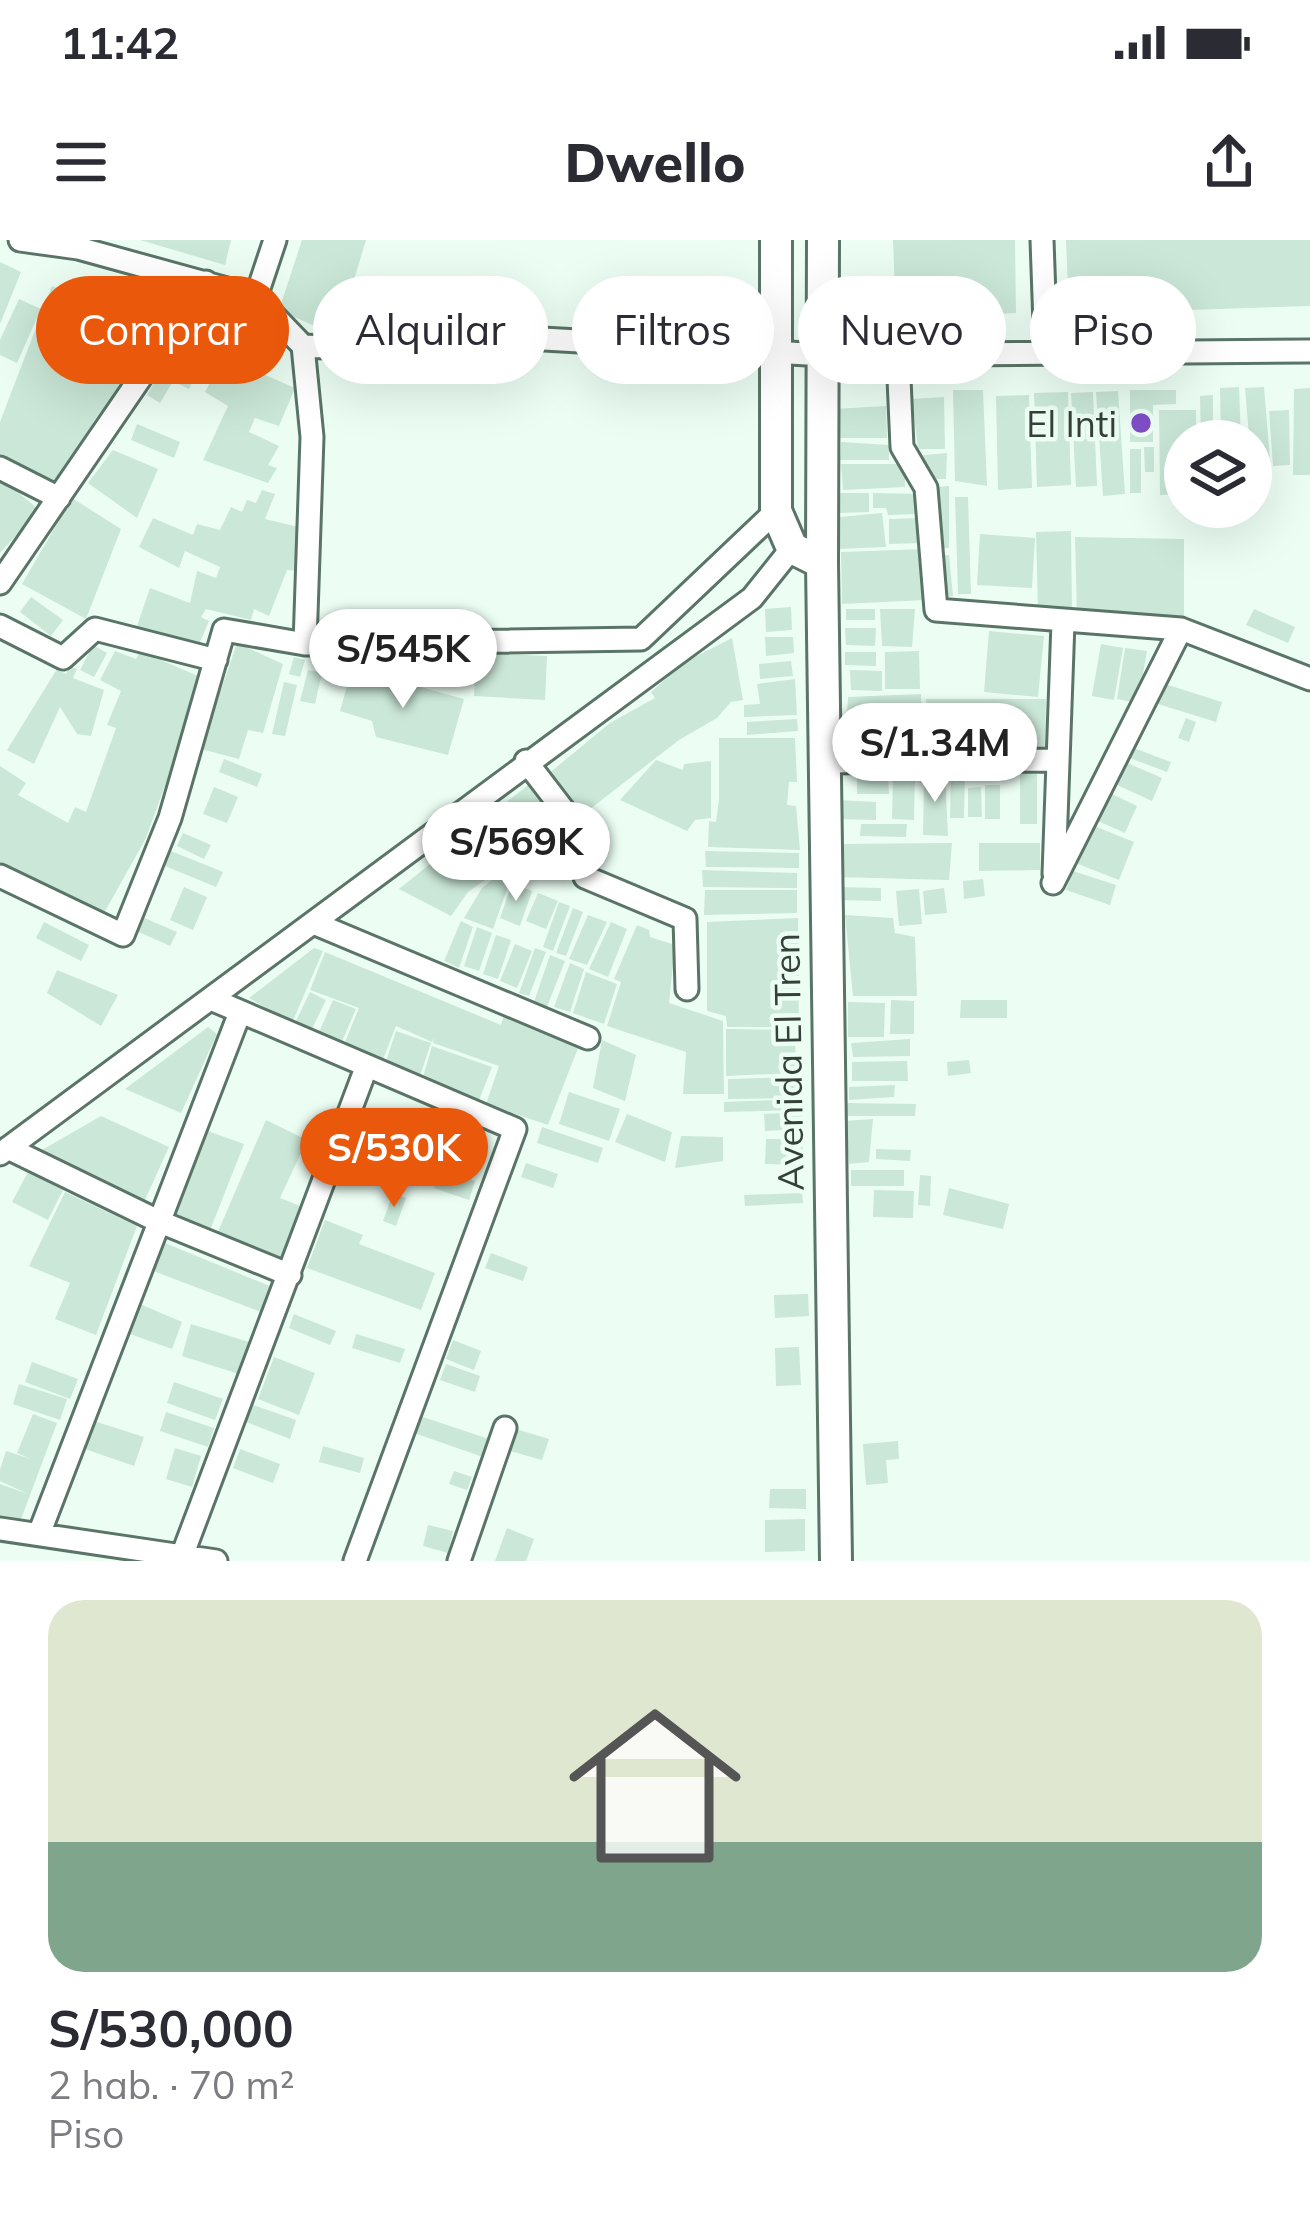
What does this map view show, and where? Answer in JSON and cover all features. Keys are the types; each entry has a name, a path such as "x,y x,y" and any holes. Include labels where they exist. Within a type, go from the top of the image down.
{"main road":[{"path":"776,240 776,511 792,548 822,562"},
{"name":"Avenida El Tren","path":"823,240 824,276"},
{"name":"Avenida El Tren","path":"825,384 822,562 836,1561"}],"street":[{"path":"20,240 80,244 186,276"},
{"path":"263,276 274,240"},
{"path":"1042,240 1043,276"},
{"path":"303,346 347,348 385,330 798,353"},
{"path":"289,331 303,346 312,437 305,644"},
{"path":"1196,352 1310,351"},
{"path":"0,583 136,384"},
{"path":"899,384 902,447 926,488 936,610 1181,629 1310,679"},
{"path":"0,468 58,497"},
{"path":"0,876 123,935 170,818 224,630 305,644 641,639 776,511"},
{"path":"290,1275 4,1151 752,598 792,548"},
{"path":"1063,622 1053,884 1181,629"},
{"path":"0,626 63,658 95,629 216,660"},
{"path":"824,762 1058,760"},
{"path":"526,761 565,812 585,877 685,919 687,989"},
{"path":"316,924 588,1038"},
{"path":"211,999 239,1015 515,1129 355,1561"},
{"path":"39,1534 239,1015"},
{"path":"182,1556 366,1068"},
{"path":"459,1561 505,1428"},
{"path":"0,1529 216,1561"}],"building":[{"path":"140,240 231,240 225,265"},
{"path":"302,240 366,240 355,276 313,276 313,325 289,314 289,280"},
{"path":"893,240 1015,240 1016,313 1006,313 1006,276 894,276"},
{"path":"1066,240 1310,240 1310,306 1196,310 1196,276 1067,276"},
{"path":"0,262 21,272 0,324"},
{"path":"19,299 36,307 36,320 17,363 0,355 0,340"},
{"path":"36,328 36,384 124,384 96,418 57,485 0,458 0,422"},
{"path":"153,384 171,384 160,403 147,395"},
{"path":"209,384 295,388 279,426 255,418 249,432 279,446 268,465 277,468 268,483 203,460 228,406 205,392"},
{"path":"1239,387 1240,420 1221,420 1220,388"},
{"path":"1264,387 1267,420 1248,420 1245,388"},
{"path":"1310,388 1310,475 1293,475 1294,389"},
{"path":"953,390 983,390 987,486 955,481"},
{"name":"El Inti","path":"1130,390 1176,390 1176,404 1153,405 1153,442 1130,442"},
{"path":"1118,391 1125,494 1103,496 1096,392"},
{"path":"1068,392 1071,485 1037,487 1034,393"},
{"path":"1093,392 1097,486 1076,487 1071,393"},
{"path":"1029,395 1032,488 998,490 996,396"},
{"path":"1213,395 1213,420 1201,420 1200,396"},
{"path":"944,397 945,449 918,449 912,399"},
{"path":"886,406 887,438 834,438 834,409"},
{"path":"1159,410 1196,410 1196,420 1164,420 1164,495 1160,495"},
{"path":"1289,410 1290,465 1273,466 1269,411"},
{"path":"137,424 180,442 174,458 131,440"},
{"path":"841,442 889,445 889,460 840,460"},
{"path":"1144,447 1154,447 1154,472 1145,472"},
{"path":"1130,449 1141,449 1141,493 1130,493"},
{"path":"113,450 158,469 137,518 88,483"},
{"path":"947,453 946,479 931,479 914,456"},
{"path":"841,464 905,464 905,487 843,490"},
{"path":"0,477 39,510 0,553"},
{"path":"949,486 949,548 937,549 936,487"},
{"path":"262,490 275,494 265,519 303,528 296,551 303,555 299,571 287,570 269,616 254,609 251,620 206,609 201,617 209,621 200,642 135,632 150,588 190,603 197,571 216,578 220,567 185,551 179,568 139,547 153,518 193,535 197,524 220,530 231,507 242,512 247,500 256,503"},
{"path":"839,493 869,493 869,512 839,513"},
{"path":"873,493 921,494 920,514 888,515 886,508 873,508"},
{"path":"955,497 968,497 971,594 958,594"},
{"path":"72,498 121,529 86,619 22,584"},
{"path":"882,513 886,547 838,549 840,517"},
{"path":"922,518 922,543 889,544 889,519"},
{"path":"1071,531 1072,610 1038,611 1036,532"},
{"path":"980,534 1035,538 1032,588 977,585"},
{"path":"1075,537 1184,539 1184,618 1077,616"},
{"path":"924,549 926,600 842,604 841,552"},
{"path":"938,555 949,555 953,596 941,598"},
{"path":"31,597 63,620 51,636 20,612"},
{"path":"791,607 792,630 766,632 765,609"},
{"path":"846,609 875,609 875,620 846,620"},
{"path":"880,609 915,609 912,647 882,646"},
{"path":"1254,609 1295,627 1288,643 1246,625"},
{"path":"845,628 876,628 875,646 846,645"},
{"path":"989,631 1044,636 1038,697 984,692"},
{"path":"765,637 793,637 794,653 766,656"},
{"path":"732,638 743,700 731,702 717,718 679,740 581,816 547,775 610,723 655,698 651,692 685,662"},
{"path":"237,643 283,664 263,733 248,730 239,759 201,749"},
{"path":"1101,644 1123,648 1114,700 1092,696"},
{"path":"93,645 107,653 94,677 80,670"},
{"path":"1125,648 1147,651 1138,703 1117,699"},
{"path":"115,651 136,659 140,651 198,676 184,733 146,838 103,915 0,863 0,766 26,783 18,795 68,823 75,807 86,812 116,728 107,725 121,691 100,680"},
{"path":"919,651 920,689 885,689 885,652"},
{"path":"845,652 876,652 876,666 845,665"},
{"path":"476,653 547,656 545,700 474,696"},
{"path":"294,657 305,660 300,677 289,674"},
{"path":"791,661 793,676 760,679 759,664"},
{"path":"69,666 77,669 73,678 104,690 91,736 77,734 60,707 34,764 7,750 57,669 66,674"},
{"path":"352,668 464,699 448,755 376,737 372,721 340,711"},
{"path":"308,670 322,673 315,704 300,701"},
{"path":"850,670 882,671 882,691 851,690"},
{"path":"795,679 797,715 744,717 744,705 760,704 757,684"},
{"path":"284,682 297,685 285,736 272,734"},
{"path":"1165,684 1222,702 1216,722 1158,704"},
{"path":"921,694 922,752 845,751 848,697"},
{"path":"926,699 1046,699 1045,749 950,747 949,711 947,744 926,743"},
{"path":"1186,718 1196,722 1189,742 1178,738"},
{"path":"797,719 798,731 747,735 747,722"},
{"path":"719,738 795,738 797,782 789,782 787,805 796,806 800,850 708,847 709,821 716,822 719,799"},
{"path":"1131,747 1171,762 1167,772 1127,757"},
{"path":"224,759 262,774 257,787 219,772"},
{"path":"656,760 683,770 684,764 711,761 711,818 695,820 687,831 620,800"},
{"path":"1125,762 1162,778 1152,801 1115,784"},
{"path":"945,773 948,836 923,835 924,774"},
{"path":"951,773 965,773 964,818 950,818"},
{"path":"1020,774 1037,774 1037,824 1020,824"},
{"path":"893,775 915,775 914,820 892,819"},
{"path":"857,776 888,776 889,794 857,794"},
{"path":"528,785 560,828 468,892 451,916 399,889"},
{"path":"985,785 1000,785 1000,819 985,819"},
{"path":"214,787 238,797 227,823 203,814"},
{"path":"981,787 982,817 968,817 968,788"},
{"path":"1110,793 1137,806 1125,833 1098,821"},
{"path":"837,800 876,802 876,820 837,819"},
{"path":"861,824 907,824 906,837 860,836"},
{"path":"1094,826 1134,842 1119,880 1078,864"},
{"path":"183,833 211,845 204,859 177,846"},
{"path":"952,843 949,880 837,877 837,844"},
{"path":"979,843 1040,843 1040,870 979,871"},
{"path":"171,851 223,872 216,887 165,866"},
{"path":"705,851 799,853 799,868 706,867"},
{"path":"702,870 797,873 797,888 703,887"},
{"path":"1073,871 1116,885 1110,905 1066,890"},
{"path":"497,876 510,881 493,929 464,918 482,888"},
{"path":"983,879 985,896 964,899 963,881"},
{"path":"512,883 532,891 520,926 500,918"},
{"path":"184,887 207,897 193,930 170,920"},
{"path":"835,887 881,888 881,901 835,900"},
{"path":"944,888 947,913 925,915 923,891"},
{"path":"919,889 922,924 899,926 896,891"},
{"path":"705,890 797,890 797,913 704,915"},
{"path":"538,893 558,901 546,929 526,921"},
{"path":"559,902 570,906 553,951 543,947"},
{"path":"573,908 583,912 566,956 556,953"},
{"path":"588,915 607,922 587,965 569,959"},
{"path":"845,915 893,918 895,933 915,937 917,996 853,996"},
{"path":"140,916 177,932 170,946 134,930"},
{"path":"798,918 799,1027 727,1027 726,1016 707,1011 707,922"},
{"path":"461,921 473,927 459,968 444,961"},
{"path":"44,922 89,945 81,961 36,938"},
{"path":"611,922 627,929 608,977 589,969"},
{"path":"637,925 649,930 650,937 675,945 669,1003 723,1021 724,1094 683,1094 686,1052 607,1026 621,982 614,979"},
{"path":"477,927 492,933 479,971 464,966"},
{"path":"496,935 511,940 498,979 483,974"},
{"path":"515,944 532,951 517,988 500,981"},
{"path":"314,948 323,951 292,1023 249,998"},
{"path":"535,948 546,952 529,996 519,993"},
{"path":"325,952 501,1025 504,1015 578,1048 548,1125 486,1104 499,1066 433,1043 434,1038 432,1042 396,1026 382,1062 343,1047 359,1008 310,990"},
{"path":"550,955 565,961 547,1007 534,1002"},
{"path":"570,963 584,969 570,1012 554,1007"},
{"path":"57,970 118,995 101,1026 47,993"},
{"path":"586,972 617,984 604,1024 573,1013"},
{"path":"310,992 326,1000 308,1037 292,1029"},
{"path":"333,1000 356,1009 340,1046 317,1037"},
{"path":"891,1000 914,1001 914,1034 890,1034"},
{"path":"961,1000 1007,1000 1007,1018 960,1018"},
{"path":"848,1002 885,1003 884,1037 848,1037"},
{"path":"208,1027 217,1034 181,1113 125,1089"},
{"path":"726,1029 795,1030 796,1073 726,1076"},
{"path":"396,1031 431,1043 419,1079 384,1067"},
{"path":"910,1039 910,1056 853,1057 851,1043"},
{"path":"602,1040 636,1055 625,1101 593,1088"},
{"path":"432,1046 492,1067 478,1103 422,1080"},
{"path":"969,1060 971,1073 948,1076 947,1062"},
{"path":"907,1061 908,1081 852,1081 852,1062"},
{"path":"795,1077 794,1098 728,1099 728,1079"},
{"path":"895,1085 894,1097 849,1100 849,1087"},
{"path":"569,1092 620,1109 609,1141 559,1124"},
{"path":"801,1099 801,1110 724,1112 724,1102"},
{"path":"847,1103 916,1104 915,1116 847,1116"},
{"path":"801,1112 802,1129 765,1131 764,1114"},
{"path":"627,1114 672,1132 665,1162 615,1142"},
{"path":"101,1116 169,1147 144,1202 42,1150"},
{"path":"873,1119 869,1162 849,1164 845,1121"},
{"path":"266,1120 307,1140 280,1198 303,1207 281,1260 217,1234"},
{"path":"542,1127 603,1148 598,1163 537,1143"},
{"path":"205,1130 244,1144 209,1233 170,1215"},
{"path":"413,1135 433,1141 426,1161 406,1155"},
{"path":"681,1136 723,1137 723,1161 675,1168"},
{"path":"766,1139 803,1139 802,1165 765,1164"},
{"path":"876,1149 911,1150 910,1161 876,1159"},
{"path":"526,1163 558,1174 553,1188 521,1177"},
{"path":"440,1169 475,1181 469,1200 434,1188"},
{"path":"851,1170 904,1170 904,1186 851,1186"},
{"path":"28,1172 63,1190 48,1220 12,1202"},
{"path":"920,1175 931,1176 930,1206 918,1205"},
{"path":"949,1188 1009,1204 1003,1229 943,1215"},
{"path":"874,1190 914,1191 913,1218 873,1217"},
{"path":"65,1192 137,1226 96,1335 55,1319 70,1283 29,1266"},
{"path":"393,1193 406,1198 396,1226 383,1221"},
{"path":"802,1193 803,1203 745,1206 744,1195"},
{"path":"325,1220 363,1235 359,1244 435,1273 421,1310 307,1268"},
{"path":"160,1241 272,1287 261,1312 148,1269"},
{"path":"491,1253 528,1267 523,1281 485,1268"},
{"path":"808,1294 809,1316 775,1318 774,1295"},
{"path":"140,1304 182,1322 172,1349 127,1333"},
{"path":"294,1314 336,1331 330,1345 289,1328"},
{"path":"191,1324 249,1342 239,1374 182,1356"},
{"path":"356,1334 405,1349 400,1363 352,1348"},
{"path":"453,1340 481,1351 474,1370 446,1359"},
{"path":"799,1347 801,1385 776,1386 775,1348"},
{"path":"274,1357 315,1373 299,1415 258,1399"},
{"path":"32,1362 78,1379 70,1399 25,1382"},
{"path":"446,1364 480,1376 475,1392 440,1380"},
{"path":"174,1382 223,1399 215,1420 167,1403"},
{"path":"19,1384 67,1399 60,1420 13,1404"},
{"path":"253,1405 296,1420 290,1439 246,1422"},
{"path":"166,1412 214,1428 208,1447 160,1431"},
{"path":"33,1414 57,1423 20,1522 0,1517 0,1484 28,1494 0,1481 0,1470 6,1451 31,1459 17,1453"},
{"path":"420,1416 489,1439 483,1457 414,1433"},
{"path":"94,1421 144,1437 134,1466 85,1449"},
{"path":"513,1428 549,1439 542,1460 506,1450"},
{"path":"898,1441 899,1459 886,1460 888,1483 866,1485 863,1444"},
{"path":"323,1446 364,1458 360,1473 319,1462"},
{"path":"175,1448 201,1456 192,1487 166,1479"},
{"path":"240,1449 280,1464 273,1483 233,1468"},
{"path":"454,1471 472,1477 467,1490 449,1484"},
{"path":"770,1489 806,1489 806,1509 769,1508"},
{"path":"805,1519 805,1551 765,1552 765,1520"},
{"path":"428,1525 453,1531 448,1553 423,1546"},
{"path":"507,1528 534,1539 526,1561 495,1561"}],"place":[{"name":"El Inti","path":"1141,423"}]}
